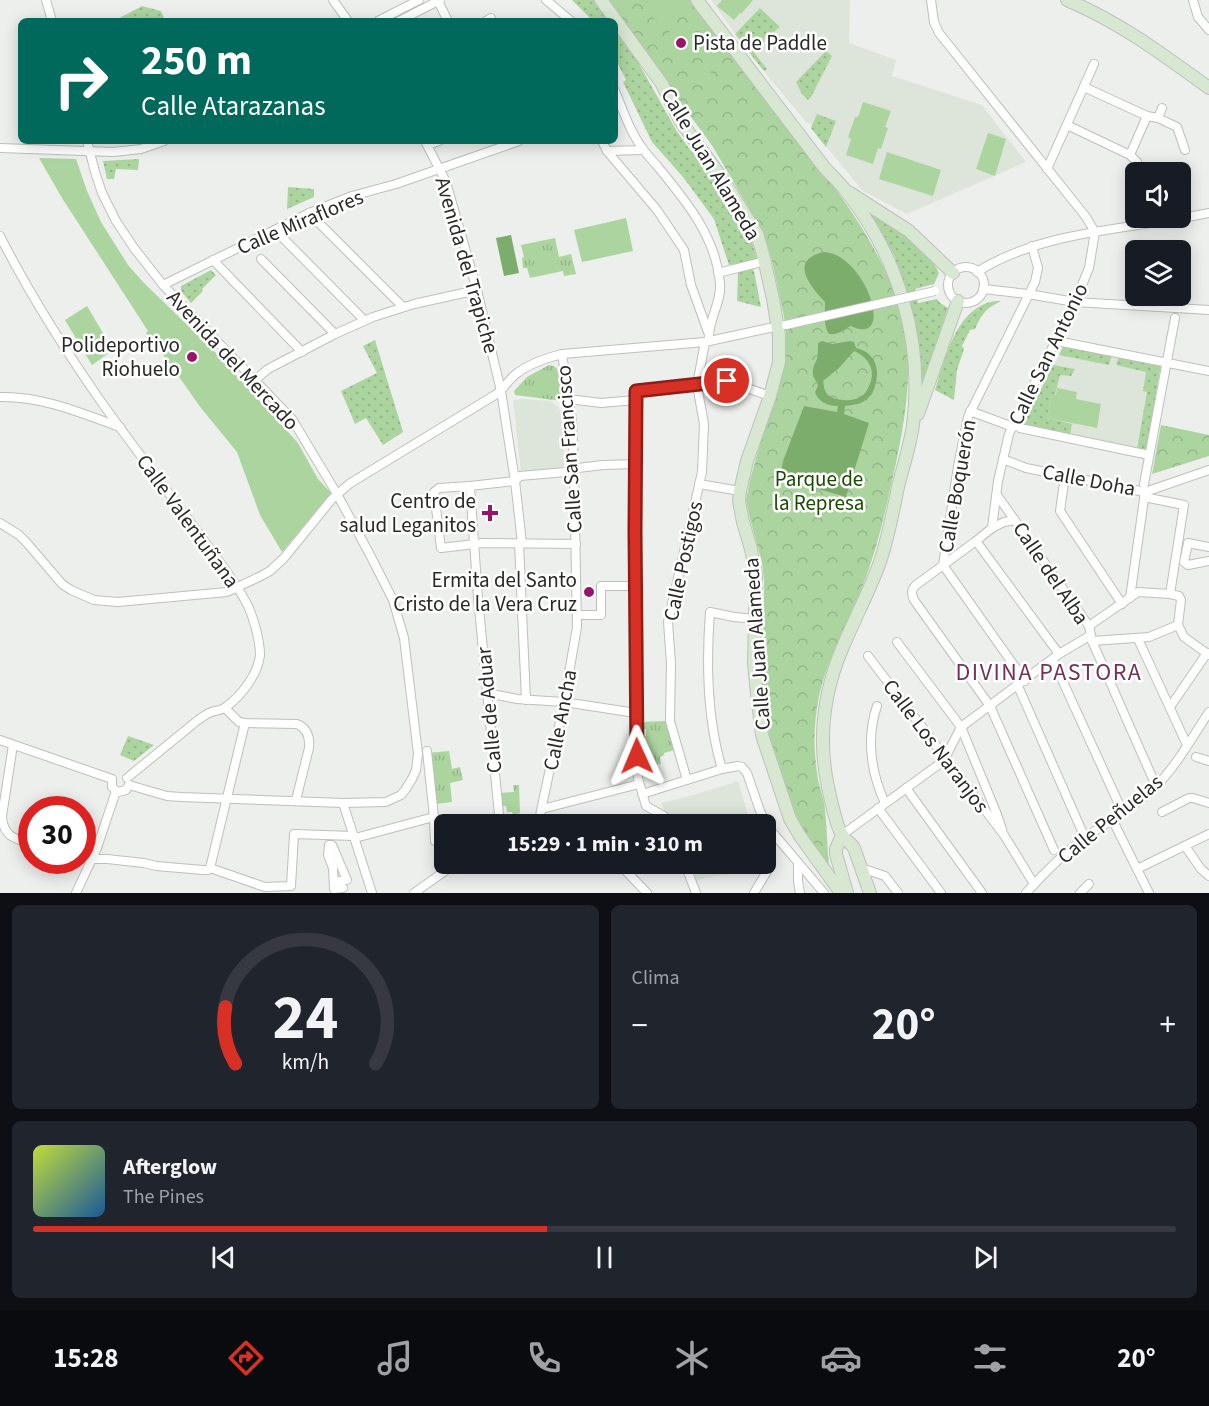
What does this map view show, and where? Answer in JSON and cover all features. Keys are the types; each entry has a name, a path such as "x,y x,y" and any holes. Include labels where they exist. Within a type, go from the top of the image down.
{"street":[{"path":"46,0 51,18"},
{"path":"333,0 346,18"},
{"path":"384,18 419,0"},
{"path":"546,0 567,18"},
{"name":"Calle Juan Alameda","path":"601,0 614,18"},
{"path":"696,0 824,167 845,190 880,243 899,288 911,333 914,357 913,426"},
{"path":"931,0 934,22 939,33 1095,232"},
{"path":"1067,0 1089,9 1130,32 1209,88"},
{"path":"1193,0 1198,17 1209,30"},
{"path":"405,18 439,1 447,18"},
{"name":"Calle Juan Alameda","path":"618,23 662,84 681,122 722,178 757,234 782,326 779,362 770,396 752,444 740,491 741,513 756,575 754,663 757,694 762,735 787,812 794,827 841,893"},
{"path":"1047,169 1094,64"},
{"path":"1084,87 1177,127 1185,150"},
{"name":"Calle Postigos","path":"618,98 643,150 703,227 712,248 720,289 697,385 704,424 699,484 668,622 671,663 670,721 687,780"},
{"path":"1158,118 1162,108"},
{"path":"1130,155 1147,116"},
{"path":"1067,125 1130,155 1137,162"},
{"name":"Avenida del Mercado","path":"88,144 97,181 116,221 134,248 163,285 292,419 337,494 393,600 404,638 418,754 416,770 401,795 390,801 343,803"},
{"path":"0,148 131,151 156,144"},
{"name":"Avenida del Trapiche","path":"427,144 446,182 477,290 501,391 515,481 520,543 526,700"},
{"name":"Calle Miraflores","path":"163,285 309,213 352,196 396,184 511,144"},
{"path":"604,144 657,210 684,250 691,285 707,339"},
{"path":"607,151 643,150"},
{"path":"845,190 909,231 953,273"},
{"path":"309,213 403,307"},
{"path":"1191,215 1209,213"},
{"path":"977,272 994,261 1032,246 1125,226"},
{"path":"275,230 364,321"},
{"name":"Calle San Antonio","path":"992,528 1006,443 1016,428 1075,302 1089,268 1095,232"},
{"name":"Calle Valentuñana","path":"0,236 70,357 237,588 249,608 258,638 260,653 257,668 244,689 225,708 198,720 128,782"},
{"name":"Calle Boquerón","path":"1032,246 1038,268 1035,282 970,411 958,466 943,565 1022,683 1085,838"},
{"path":"261,259 335,334"},
{"path":"213,260 302,352"},
{"path":"718,273 765,261"},
{"path":"967,267 977,272 982,280 983,289 977,298 963,303 953,298 948,283 953,273 967,267"},
{"path":"0,523 19,535 62,584 71,591 94,600 118,602 227,592 270,571 284,558 337,494 349,484 501,391 515,374 540,360 562,354 707,339 782,326 948,288"},
{"path":"983,289 1075,302 1209,310"},
{"path":"255,381 265,372 364,321 403,307 477,290"},
{"path":"870,893 851,843 842,835 829,794 822,736 824,712 832,677 842,650 881,560 913,426 958,301"},
{"path":"1126,601 1149,455 1175,318"},
{"path":"1062,342 1209,371"},
{"name":"Calle San Francisco","path":"562,354 572,420 578,615"},
{"path":"569,399 601,403 727,381 770,396"},
{"path":"636,396 638,778 646,806 660,814"},
{"path":"0,398 27,398 48,402 120,427"},
{"path":"970,411 1016,428 1149,455"},
{"name":"Calle Doha","path":"1003,459 1026,468 1144,491 1209,470"},
{"path":"576,544 475,543 441,548 434,492 439,488 515,481 520,476 566,472 603,465 635,464"},
{"path":"1065,476 1060,511 1126,601"},
{"path":"699,484 740,491"},
{"name":"Calle de Aduar","path":"470,486 478,598 499,814"},
{"path":"1144,491 1184,505 1170,594"},
{"name":"Calle del Alba","path":"997,495 1091,634 1156,786"},
{"path":"1015,520 992,528 916,585 912,590 912,595 990,706 1054,850"},
{"path":"976,541 1056,657 1123,813"},
{"path":"1209,547 1188,543 1184,562 1188,565 1209,563"},
{"path":"1174,572 1209,563"},
{"path":"578,615 601,615 601,586 636,586"},
{"path":"848,893 836,854 842,835 945,758 961,728 1056,657 1091,634 1138,592 1179,596 1178,625 1184,636 1208,654 1170,707"},
{"path":"722,769 715,746 710,713 708,643 710,612 756,619"},
{"name":"Calle Ancha","path":"541,814 576,640 578,615"},
{"path":"1091,634 1138,639 1178,625"},
{"path":"1138,639 1187,745"},
{"name":"Calle Los Naranjos","path":"897,642 961,728 1004,835"},
{"name":"Calle Los Naranjos","path":"868,656 1004,835 1034,884"},
{"path":"487,693 636,713"},
{"path":"877,706 872,724 872,759 881,806 941,893"},
{"path":"225,708 239,722 297,724 306,730 310,742 296,800"},
{"name":"Calle Peñuelas","path":"1026,893 1058,860 1085,838 1113,821 1156,786 1209,712"},
{"path":"210,868 245,723"},
{"path":"0,740 112,779"},
{"path":"13,745 2,822 3,828 11,836 18,839"},
{"path":"427,751 434,817"},
{"path":"1196,757 1209,761"},
{"path":"642,794 722,769 742,767 746,770 768,827 824,893"},
{"path":"112,779 119,774 123,775 128,782 167,796 343,803 372,893"},
{"path":"112,779 112,787 116,791 123,792 128,782"},
{"path":"542,808 639,784"},
{"path":"906,788 982,893"},
{"path":"96,848 116,791"},
{"path":"1162,812 1189,798 1209,803"},
{"path":"96,859 203,870 210,868 265,887 291,886 294,834 354,837 430,818"},
{"path":"1113,821 1149,893"},
{"path":"1137,868 1209,834"},
{"path":"329,845 332,845 347,880 339,881 343,888 334,889 334,881 333,868 328,855 329,845"},
{"path":"1185,846 1201,869 1209,876"},
{"path":"798,864 800,893"},
{"path":"861,868 885,876 898,893"},
{"path":"76,893 85,874"},
{"path":"414,893 441,874"},
{"path":"629,874 647,893"},
{"path":"689,874 696,893"},
{"path":"754,893 765,874"},
{"path":"1080,893 1089,884"}],"shaded area":[{"path":"711,0 850,0 849,43 896,60 892,76 982,105 1026,162 907,214 863,191 811,128 812,125 806,122 752,57"},
{"path":"511,235 519,273 504,276 496,238"},
{"path":"824,252 838,256 851,266 861,279 869,293 873,307 873,319 869,327 860,329 851,326 839,333 829,334 825,323 825,302 813,289 805,274 807,261"},
{"path":"822,341 833,344 854,342 856,348 872,357 876,367 877,379 871,395 860,403 845,406 844,414 869,423 846,497 780,478 783,461 804,406 837,412 838,406 824,403 815,392 818,384 813,370 817,359 818,343","holes":["854,351 870,365 871,380 866,392 857,399 835,399 828,395 823,381"]},
{"path":"1064,345 1161,364 1146,451 1023,425"},
{"path":"513,400 551,401 559,408 562,415 564,466 561,468 521,472"},
{"path":"738,781 748,814 666,814 661,803 693,795"},
{"path":"694,874 729,874 726,876 697,880"}],"green space":[{"path":"572,0 594,0 609,18 590,18"},
{"name":"Parque de la Represa","path":"606,0 692,0 858,221 884,269 903,320 907,341 908,384 895,470 874,553 861,590 827,669 816,715 816,763 825,809 829,866 803,832 794,814 773,753 763,689 764,580 762,562 746,500 785,361 786,332 772,261 764,234 713,147"},
{"path":"640,0 673,0 680,9 659,25"},
{"path":"722,0 753,0 734,20 717,6"},
{"path":"142,6 161,11 164,18 120,18"},
{"path":"760,8 780,27 765,37 764,42 753,51 767,69 764,71 735,34"},
{"name":"Pista de Paddle","path":"678,26 696,51 685,59 666,34"},
{"path":"618,30 676,130 720,185 748,229 757,259 729,265 714,219 683,177 652,142 623,82 626,80 618,64"},
{"path":"826,51 832,56 808,100 796,82"},
{"path":"704,64 723,88 712,97 693,72"},
{"path":"863,102 891,111 881,149 878,148 873,164 846,155 851,139 848,137"},
{"path":"817,114 836,121 826,147 811,128"},
{"path":"988,133 1006,139 995,176 976,169"},
{"path":"887,152 941,170 933,196 879,179"},
{"name":"Polideportivo Riohuelo","path":"39,158 76,159 101,222 128,265 213,350 298,443 318,479 331,493 282,552 260,515 237,452 201,408 146,333 148,331 62,198"},
{"path":"139,159 138,170 116,169 114,179 107,179 103,161"},
{"path":"288,187 314,189 314,197 287,209"},
{"path":"869,212 918,247 927,255 939,273 934,284 915,289 918,303 937,299 948,308 921,388 920,355 914,316 894,255"},
{"path":"626,218 633,251 582,262 574,230"},
{"path":"555,238 559,257 571,254 576,274 564,276 563,271 530,278 527,268 523,268 522,258 524,257 521,245"},
{"path":"753,269 761,307 737,301 738,272"},
{"path":"211,270 216,275 191,303 181,291 181,286"},
{"path":"995,301 1001,301 985,312 975,329 970,330 962,346 964,349 957,370 954,400 935,390 948,350 961,324 970,313"},
{"path":"87,306 113,350 92,365 65,320"},
{"path":"375,340 403,432 383,445 366,418 355,424 341,391 377,373 363,346"},
{"path":"1064,345 1112,355 1109,365 1059,355"},
{"path":"1119,356 1161,364 1146,451 1137,449 1147,392 1143,391 1146,372 1116,365"},
{"path":"549,365 558,370 562,401 515,395 514,391 527,377"},
{"path":"1053,365 1075,369 1071,376 1060,375 1055,395 1052,394 1047,418 1072,424 1070,435 1023,425"},
{"path":"1057,388 1077,392 1076,399 1101,404 1097,428 1047,418 1052,394 1056,395"},
{"path":"1161,425 1209,435 1209,456 1152,474"},
{"path":"666,721 675,750 664,753 660,757 661,764 640,766 639,736 646,736 646,729 639,729 639,722"},
{"path":"128,736 154,745 134,761 120,755"},
{"path":"449,751 452,769 460,767 463,780 450,783 452,802 436,804 428,753"},
{"path":"513,785 519,785 520,813 516,814 507,812 506,806 500,807 499,793 514,792"}],"place":[{"name":"Pista de Paddle","path":"681,43"},
{"name":"Polideportivo Riohuelo","path":"192,357"},
{"name":"Centro de salud Leganitos","path":"490,513"},
{"name":"Ermita del Santo Cristo de la Vera Cruz","path":"589,592"}],"district":[{"name":"DIVINA PASTORA","path":"1049,672"}],"route":[{"path":"637,756 636,391 727,381"}]}
